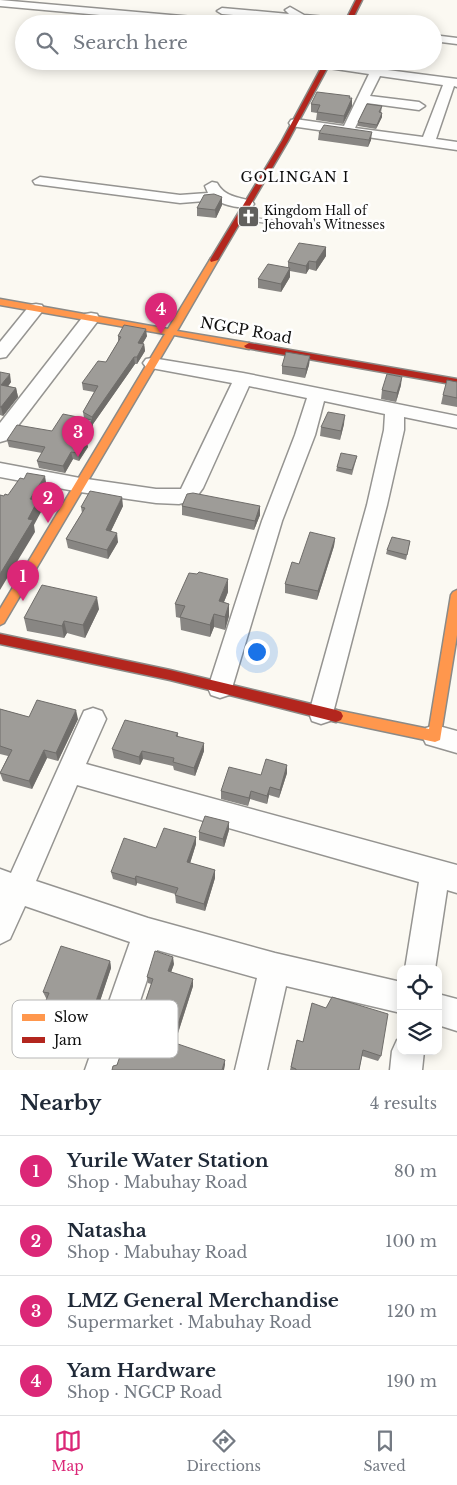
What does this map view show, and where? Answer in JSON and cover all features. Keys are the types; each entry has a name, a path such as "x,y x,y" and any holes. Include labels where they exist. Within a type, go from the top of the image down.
{"street":[{"path":"88,0 165,6"},
{"path":"352,15 359,0"},
{"path":"0,3 137,15"},
{"path":"282,6 310,15"},
{"path":"215,11 301,13"},
{"path":"442,39 457,41"},
{"path":"0,620 248,204 323,70"},
{"path":"365,70 454,83 428,142"},
{"path":"348,130 376,72"},
{"path":"363,99 419,106"},
{"path":"295,123 457,146"},
{"path":"40,181 180,199 196,199 215,191 248,204"},
{"name":"NGCP Road","path":"0,302 457,382"},
{"path":"0,353 36,308"},
{"path":"0,436 91,318"},
{"path":"152,363 243,379 457,422"},
{"path":"0,470 80,485 156,496 179,497 188,494 193,488 243,379"},
{"path":"220,688 272,521 305,434 317,394"},
{"path":"321,713 377,505 394,430 395,410"},
{"path":"0,639 220,688 321,713 446,739 457,595"},
{"path":"0,930 9,886 70,771 93,720"},
{"path":"70,771 446,876 421,965"},
{"path":"9,886 148,933 275,968 397,997"},
{"path":"125,1000 148,933"},
{"path":"251,1070 275,968"},
{"path":"441,1010 457,1015"},
{"path":"406,1070 408,1055"},
{"path":"101,1070 105,1058"}],"lane":[{"path":"239,218 280,223"}],"building":[{"path":"317,92 350,96 349,98 352,98 344,116 317,112 320,105 311,104"},
{"path":"367,104 382,106 379,112 382,113 377,125 358,122"},
{"path":"324,125 372,132 369,140 319,133"},
{"path":"214,194 222,197 215,210 197,208 204,195"},
{"path":"299,243 326,247 316,262 309,261 306,266 288,262"},
{"path":"268,264 290,268 281,284 258,279"},
{"path":"124,325 146,329 138,343 144,344 137,357 134,357 92,417 83,412 98,386 82,383 98,361 106,362 121,337 118,336"},
{"path":"286,352 310,356 306,369 282,366"},
{"path":"0,372 10,374 1,385 16,388 1,407 0,407"},
{"path":"387,374 402,377 397,393 382,390"},
{"path":"447,380 457,382 457,398 443,395"},
{"path":"328,412 345,415 341,431 321,427"},
{"path":"63,414 92,420 82,438 86,439 78,453 71,452 63,466 37,461 45,447 7,440 17,425 52,431"},
{"path":"341,453 357,456 352,470 337,467"},
{"path":"27,473 45,476 30,499 38,500 28,519 33,520 0,574 0,495 8,495 20,478 24,479"},
{"path":"90,491 122,497 106,530 117,533 107,550 66,539 85,508 81,507"},
{"path":"193,493 260,506 255,521 182,506 187,494"},
{"path":"310,532 335,538 318,591 285,584 292,562 299,564"},
{"path":"392,537 410,541 407,555 387,550"},
{"path":"199,572 228,579 219,601 229,604 225,617 214,614 210,625 180,617 185,606 175,604 189,573 197,574"},
{"path":"42,585 97,597 83,625 64,621 62,626 24,618"},
{"path":"37,700 76,710 56,753 44,750 29,781 0,773 12,750 0,746 0,709 29,717"},
{"path":"125,720 178,733 176,736 204,743 194,768 173,762 174,758 142,751 139,757 112,749"},
{"path":"266,759 287,765 280,790 270,787 267,796 251,791 249,798 221,791 229,767 261,775"},
{"path":"205,816 229,822 223,839 199,832"},
{"path":"164,828 196,837 187,862 215,870 204,904 175,895 178,888 136,876 135,879 111,872 124,838 156,848"},
{"path":"61,946 110,961 96,1000 46,1000 49,993 43,992"},
{"path":"155,951 173,957 168,971 193,979 178,1024 178,1000 146,1000 153,979 147,977"},
{"path":"332,997 388,1014 381,1056 363,1050 359,1070 296,1070 291,1067 297,1040 303,1042 312,1003 326,1008"},
{"path":"178,1044 225,1060 222,1070 112,1070 113,1066 117,1065 119,1058 178,1058"}],"traffic: slow":[{"path":"0,620 214,260"},
{"path":"0,302 249,346"},
{"path":"336,716 435,736 457,595"}],"traffic: jam":[{"path":"352,15 359,0"},
{"path":"214,260 285,141 323,70"},
{"path":"249,346 457,382"},
{"path":"0,639 170,675 336,716"}],"place":[{"name":"Kingdom Hall of Jehovah's Witnesses","path":"248,217"},
{"name":"Yam Hardware","path":"161,334"},
{"name":"LMZ General Merchandise","path":"78,457"},
{"name":"Natasha","path":"48,523"},
{"name":"Yurile Water Station","path":"23,601"}],"district":[{"name":"GOLINGAN I","path":"295,177"}]}
